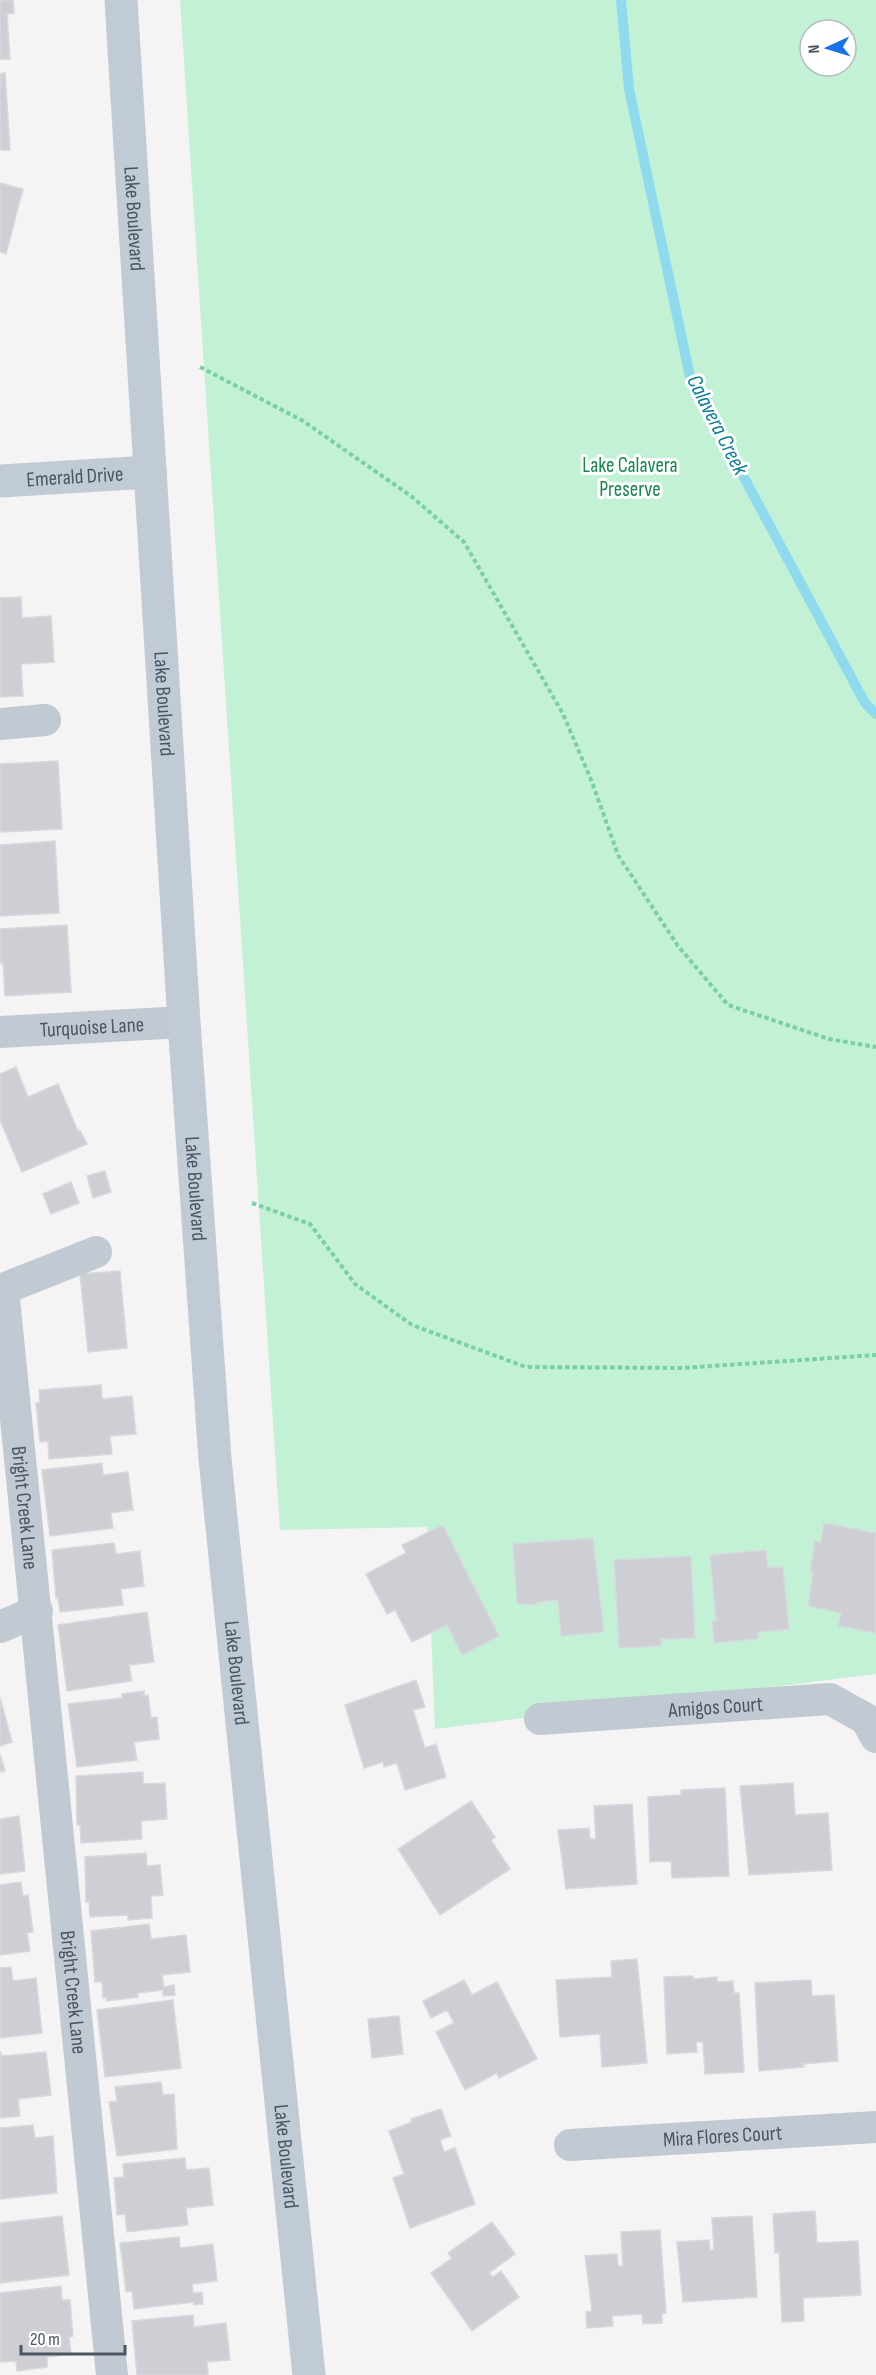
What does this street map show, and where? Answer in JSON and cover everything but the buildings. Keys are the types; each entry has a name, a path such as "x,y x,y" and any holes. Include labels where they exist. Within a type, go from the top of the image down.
{"main road":[{"name":"Lake Boulevard","path":"121,0 184,1022 215,1459 309,2375"},
{"name":"Emerald Drive","path":"0,481 150,472"}],"street":[{"path":"0,724 45,720"},
{"name":"Turquoise Lane","path":"0,1032 184,1022"},
{"name":"Bright Creek Lane","path":"96,1252 3,1289 5,1349 37,1611 112,2375"},
{"path":"0,1627 37,1611"},
{"name":"Amigos Court","path":"540,1719 830,1699 866,1719 876,1737"},
{"name":"Mira Flores Court","path":"570,2145 876,2127"}],"path":[{"path":"200,367 303,421 411,496 464,542 562,714 592,782 618,855 678,946 728,1005 829,1039 876,1047"},
{"path":"252,1203 310,1224 355,1284 412,1325 526,1367 683,1368 876,1355"}],"green space":[{"name":"Lake Calavera Preserve","path":"180,0 876,0 876,1674 435,1729 427,1527 280,1530"}],"waterway":[{"name":"Calavera Creek","path":"621,0 629,89 690,377 865,703 876,714"}]}
